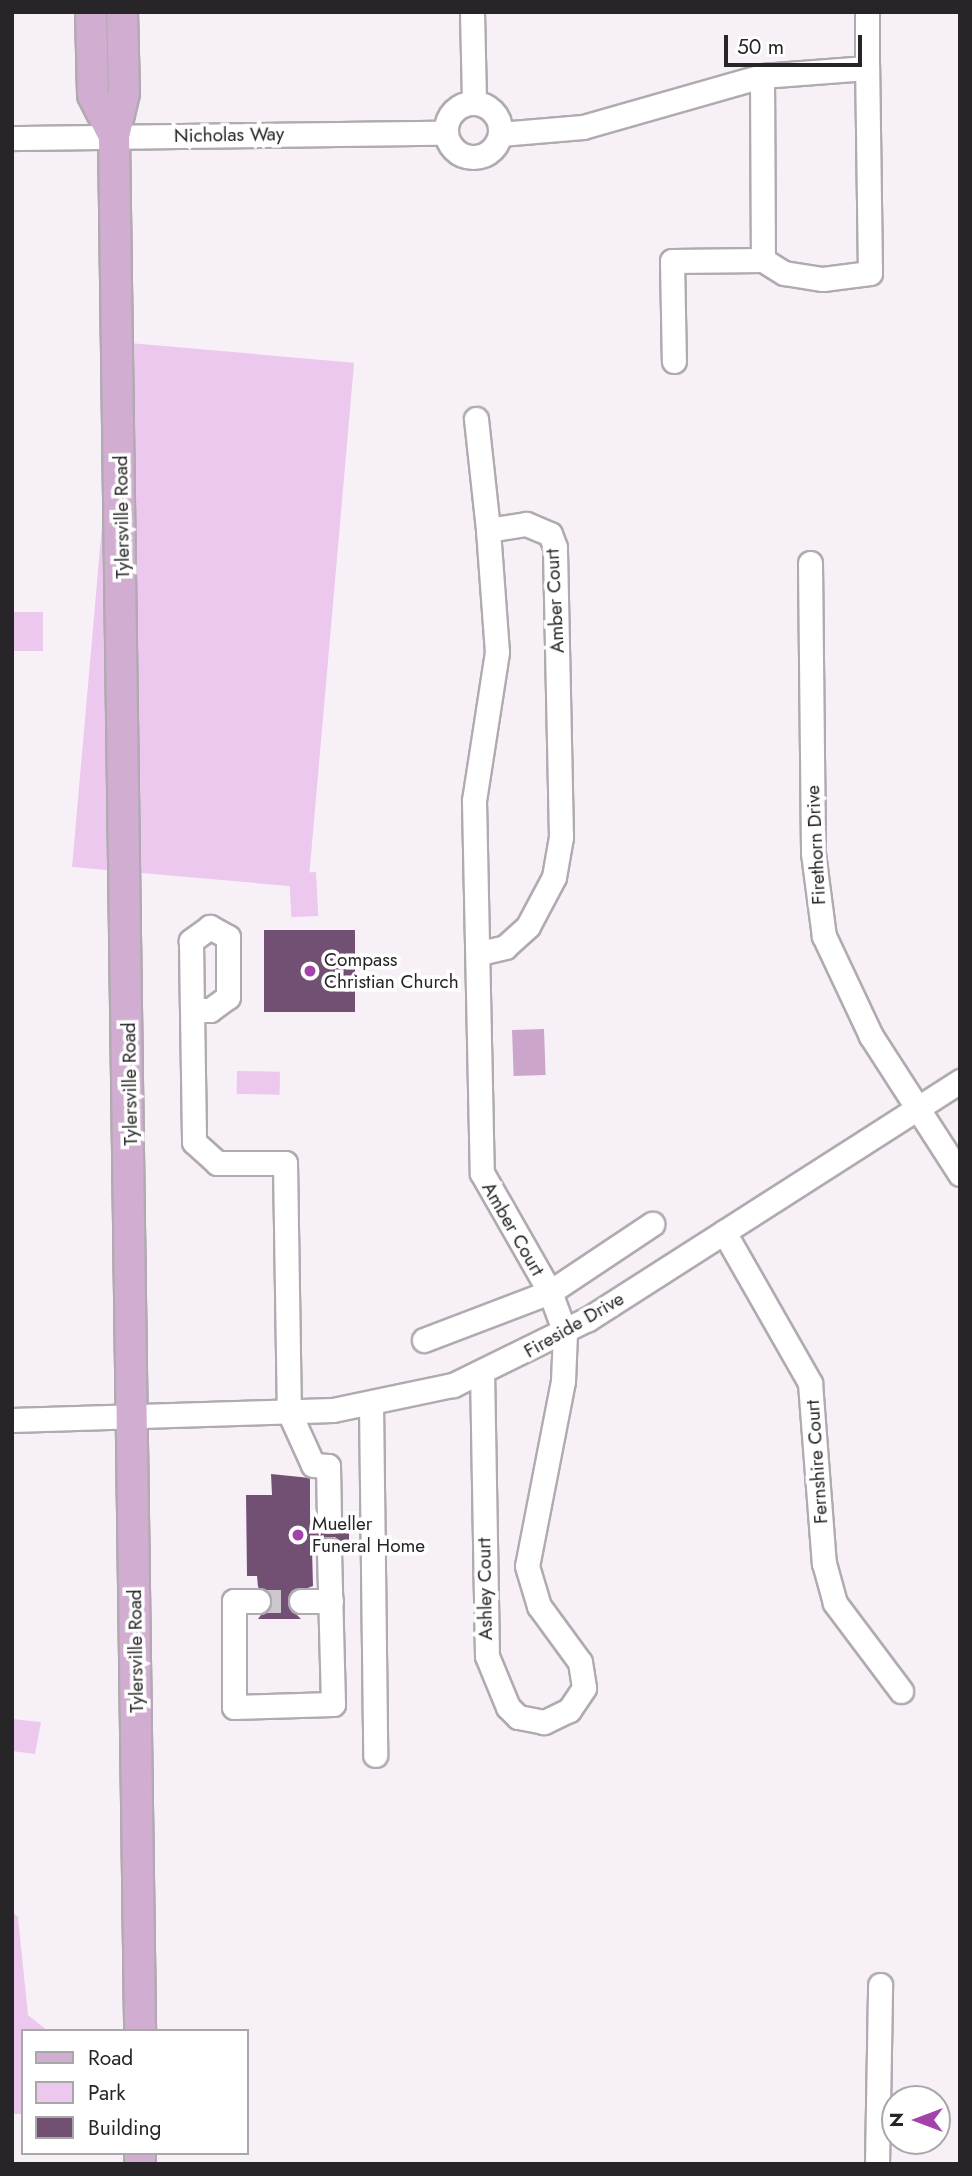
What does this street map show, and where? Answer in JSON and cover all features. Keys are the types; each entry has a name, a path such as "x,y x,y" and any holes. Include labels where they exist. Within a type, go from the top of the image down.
{"main road":[{"name":"Tylersville Road","path":"92,12 93,95 114,136"},
{"name":"Tylersville Road","path":"122,12 124,93 114,136 134,1416 139,2029"}],"street":[{"path":"472,12 474,103"},
{"path":"674,361 672,261 763,260 784,273 823,279 870,273 867,12"},
{"path":"500,134 583,127 762,76 867,68"},
{"path":"762,76 763,260"},
{"path":"474,103 491,110 500,134 492,150 478,158 461,155 446,133 457,108 474,103"},
{"name":"Nicholas Way","path":"12,138 446,133"},
{"path":"476,419 488,530"},
{"name":"Amber Court","path":"480,953 505,947 528,926 554,877 561,837 555,547 539,526 488,530 497,652 474,801 480,953 482,1173 550,1292 565,1333"},
{"name":"Firethorn Drive","path":"810,563 813,853 824,936 850,1000 960,1174"},
{"path":"192,1010 194,1142 217,1163 285,1163 289,1412 313,1465 328,1466 329,1520"},
{"name":"Fireside Drive","path":"12,1420 289,1412 371,1404 482,1373 565,1333 960,1081"},
{"path":"424,1340 550,1292 652,1224"},
{"name":"Fernshire Court","path":"724,1232 810,1383 824,1563 835,1603 901,1691"},
{"name":"Ashley Court","path":"482,1373 487,1656 508,1707 518,1717 544,1722 569,1710 584,1688 580,1662 539,1605 527,1566 563,1381 565,1333"},
{"path":"371,1404 375,1755"},
{"path":"258,1601 234,1601 234,1707 333,1704 329,1550"},
{"path":"301,1601 331,1601"},
{"path":"877,2164 880,1985"}],"green space":[{"path":"118,342 354,363 308,888 72,867"},
{"path":"12,612 43,612 43,651 12,651"},
{"path":"316,872 318,916 291,917 289,873"},
{"path":"237,1071 280,1072 280,1095 237,1094"},
{"path":"12,1719 41,1722 35,1754 12,1751"},
{"path":"12,1911 18,1917 28,2015 46,2029 21,2029 21,2114 12,2114"}],"shaded area":[{"path":"544,1029 546,1075 514,1076 512,1030"}],"building":[{"name":"Compass Christian Church","path":"264,930 355,930 355,1012 264,1012"},
{"name":"Mueller Funeral Home","path":"271,1474 310,1478 310,1520 322,1532 336,1532 349,1520 349,1550 335,1537 321,1538 312,1550 313,1586 289,1595 289,1607 301,1619 258,1619 272,1600 258,1587 257,1576 247,1576 246,1495 272,1495"}],"tunnel":[{"path":"258,1601 301,1601"}],"place":[{"name":"Compass Christian Church","path":"310,971"},
{"name":"Mueller Funeral Home","path":"298,1535"}]}
